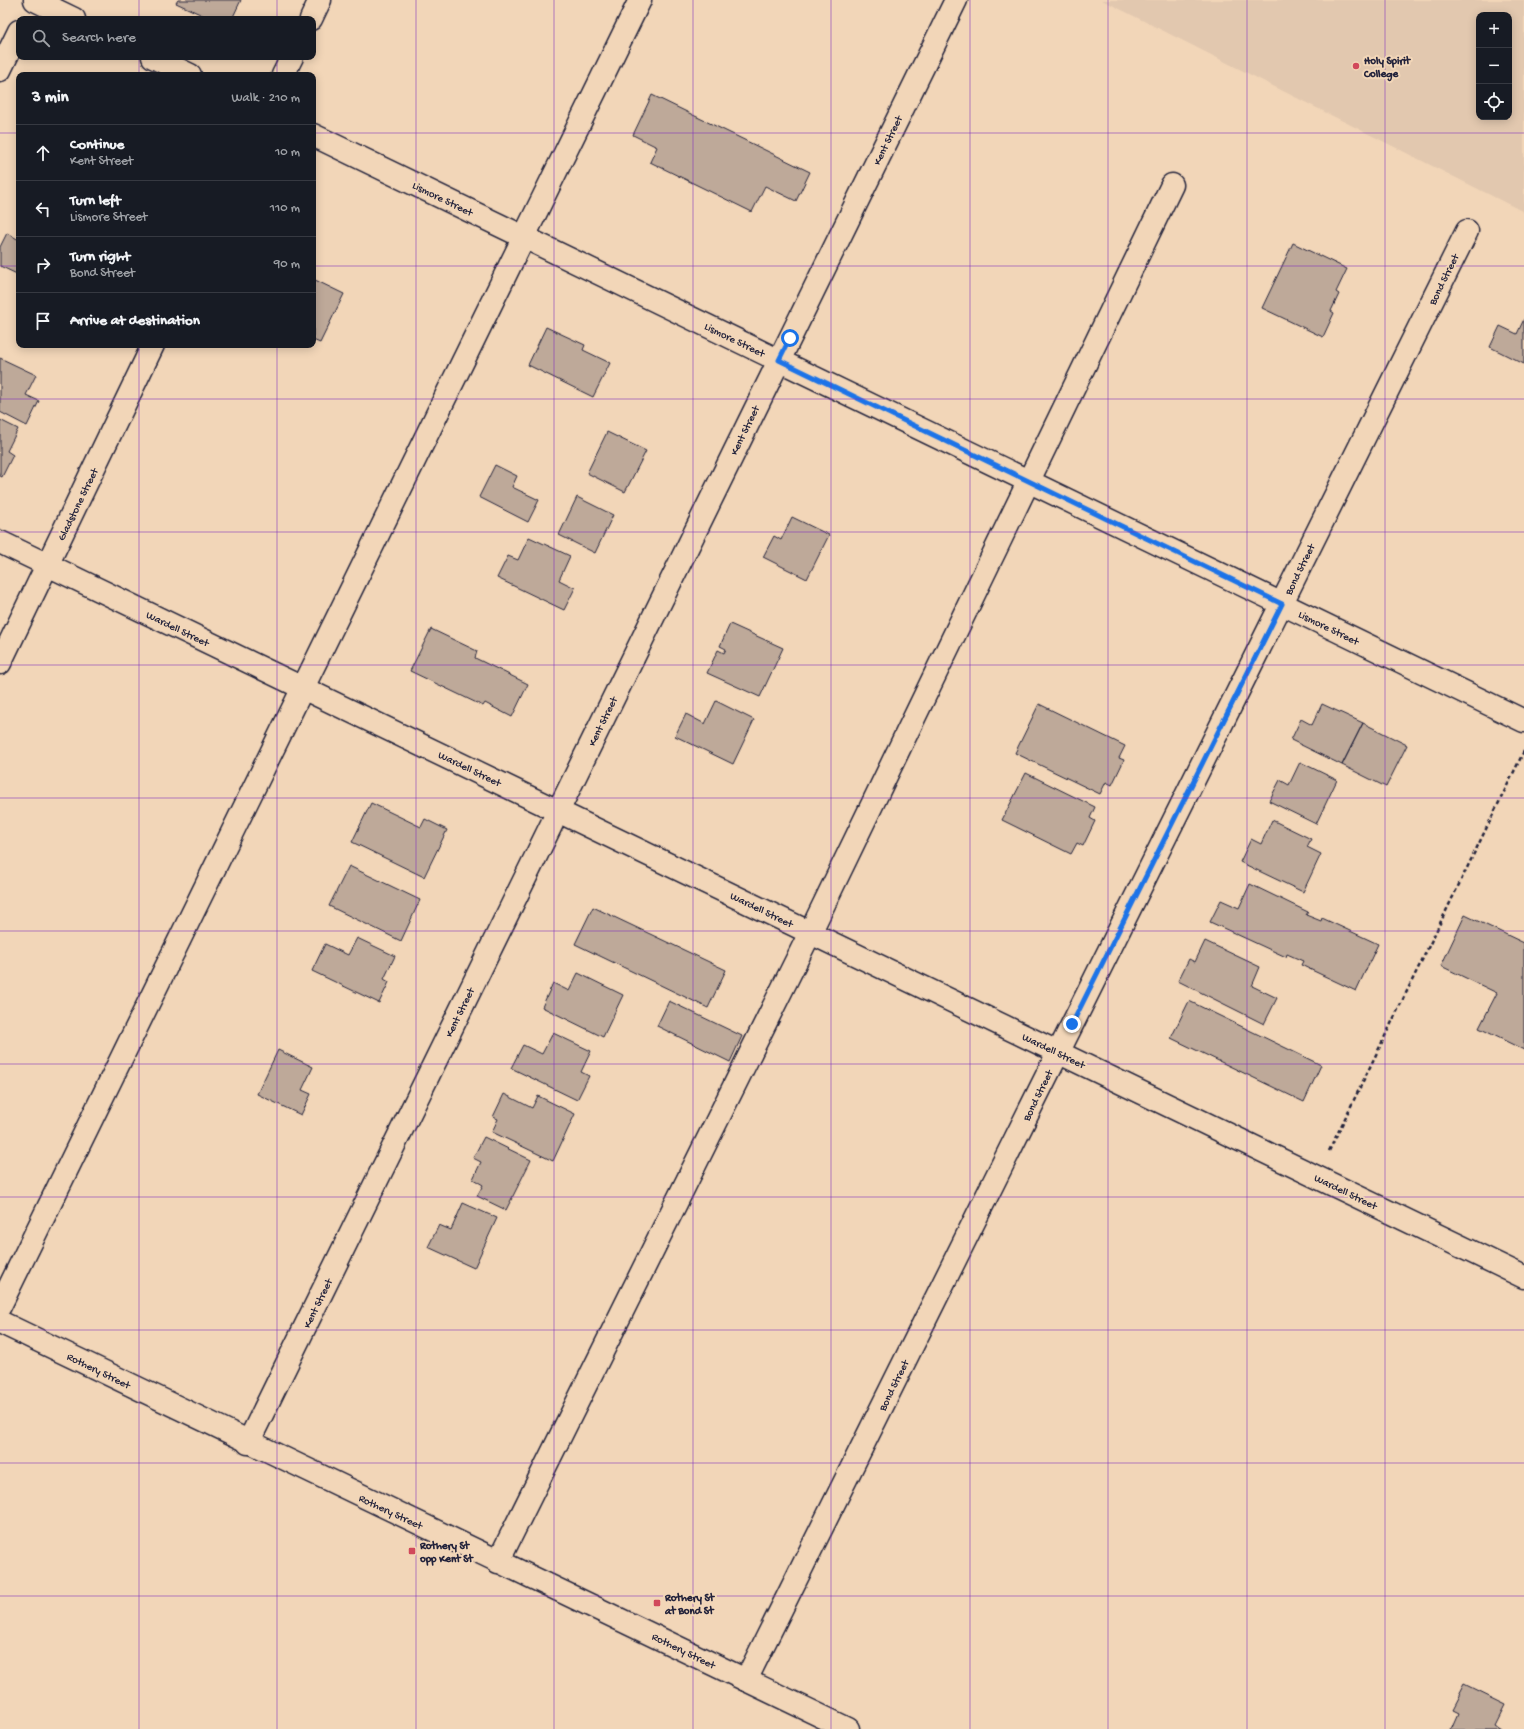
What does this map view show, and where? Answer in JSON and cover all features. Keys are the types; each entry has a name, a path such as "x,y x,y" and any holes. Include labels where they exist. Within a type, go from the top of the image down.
{"street":[{"path":"26,16 34,0 68,16"},
{"path":"312,16 320,0"},
{"path":"0,1306 640,0"},
{"name":"Kent Street","path":"248,1443 956,0"},
{"path":"0,70 16,37"},
{"path":"159,60 184,72"},
{"path":"284,72 290,60"},
{"name":"Lismore Street","path":"316,136 1524,722"},
{"path":"498,1562 810,933 1172,185"},
{"name":"Bond Street","path":"746,1680 1467,231"},
{"name":"Gladstone Street","path":"0,663 152,348"},
{"name":"Wardell Street","path":"0,542 1524,1277"},
{"name":"Rothery Street","path":"0,1322 248,1443 848,1729"}],"path":[{"path":"1316,1177 1524,751"}],"shaded area":[{"name":"Holy Spirit College","path":"1102,0 1524,0 1524,212"}],"building":[{"path":"178,0 241,0 233,16 204,16 176,3"},
{"path":"652,95 810,172 796,201 765,186 752,212 650,162 657,147 633,135"},
{"path":"7,233 16,238 16,274 0,266 0,247"},
{"path":"1293,243 1347,269 1336,292 1339,294 1331,311 1334,313 1323,337 1262,308"},
{"path":"316,280 344,294 320,343 316,341"},
{"path":"1524,319 1524,364 1490,347 1500,326 1517,334"},
{"path":"546,327 585,345 583,350 610,363 593,397 528,365"},
{"path":"0,358 36,375 26,395 39,401 27,426 0,412"},
{"path":"0,420 18,429 7,451 13,455 2,477 0,476"},
{"path":"607,432 646,451 625,492 587,473"},
{"path":"495,465 517,476 512,487 539,500 528,522 479,497"},
{"path":"577,497 613,515 595,553 559,535"},
{"path":"792,517 829,535 807,579 763,557 774,536 781,540"},
{"path":"529,537 570,556 559,580 575,588 564,610 497,578 508,556 518,560"},
{"path":"730,624 783,648 760,697 707,673 718,650 724,653 726,649 720,646"},
{"path":"431,629 477,651 475,658 528,684 512,717 485,703 483,706 410,671"},
{"path":"716,701 754,720 733,764 675,736 686,714 705,724"},
{"path":"1039,704 1125,746 1119,758 1124,760 1112,785 1106,782 1100,794 1015,753"},
{"path":"1322,704 1363,723 1342,765 1291,740 1301,719 1312,725"},
{"path":"1363,723 1407,745 1386,787 1342,765"},
{"path":"1300,762 1337,780 1316,824 1269,801 1280,780 1289,785"},
{"path":"1026,773 1095,807 1090,818 1095,821 1083,846 1077,843 1071,854 1002,820"},
{"path":"371,803 421,827 425,819 447,830 424,877 352,842"},
{"path":"1272,820 1311,839 1307,847 1321,854 1303,892 1240,862 1251,839 1261,844"},
{"path":"349,866 420,900 401,941 329,906"},
{"path":"1250,884 1308,912 1306,915 1321,921 1322,918 1378,944 1356,991 1301,965 1303,961 1287,954 1286,957 1210,922 1221,900 1239,908"},
{"path":"593,907 726,970 708,1008 575,944"},
{"path":"1465,915 1524,943 1524,1050 1479,1028 1497,993 1441,966"},
{"path":"357,938 395,956 384,979 389,982 379,1003 312,971 325,944 348,955"},
{"path":"1205,941 1260,967 1252,986 1277,998 1264,1024 1178,981 1189,959 1195,962"},
{"path":"578,973 623,995 603,1037 542,1007 553,983 569,991"},
{"path":"669,1001 742,1036 730,1062 657,1026"},
{"path":"1189,1001 1321,1065 1304,1102 1171,1038"},
{"path":"553,1033 591,1051 581,1072 589,1076 577,1100 511,1068 523,1045 542,1054"},
{"path":"278,1050 313,1067 302,1090 311,1094 301,1115 257,1094"},
{"path":"504,1094 532,1108 538,1096 575,1114 553,1161 492,1132 498,1119 493,1117"},
{"path":"484,1137 531,1160 506,1210 477,1196 483,1185 473,1179 481,1162 473,1158"},
{"path":"463,1203 497,1218 474,1268 428,1247 439,1225 451,1230"},
{"path":"1465,1685 1506,1705 1496,1725 1502,1729 1451,1729 1458,1713 1452,1710"}],"place":[{"name":"Holy Spirit College","path":"1356,66"},
{"name":"Rothery St opp Kent St","path":"412,1551"},
{"name":"Rothery St at Bond St","path":"657,1603"}],"route":[{"path":"790,338 779,360 1282,604 1072,1024"}]}
